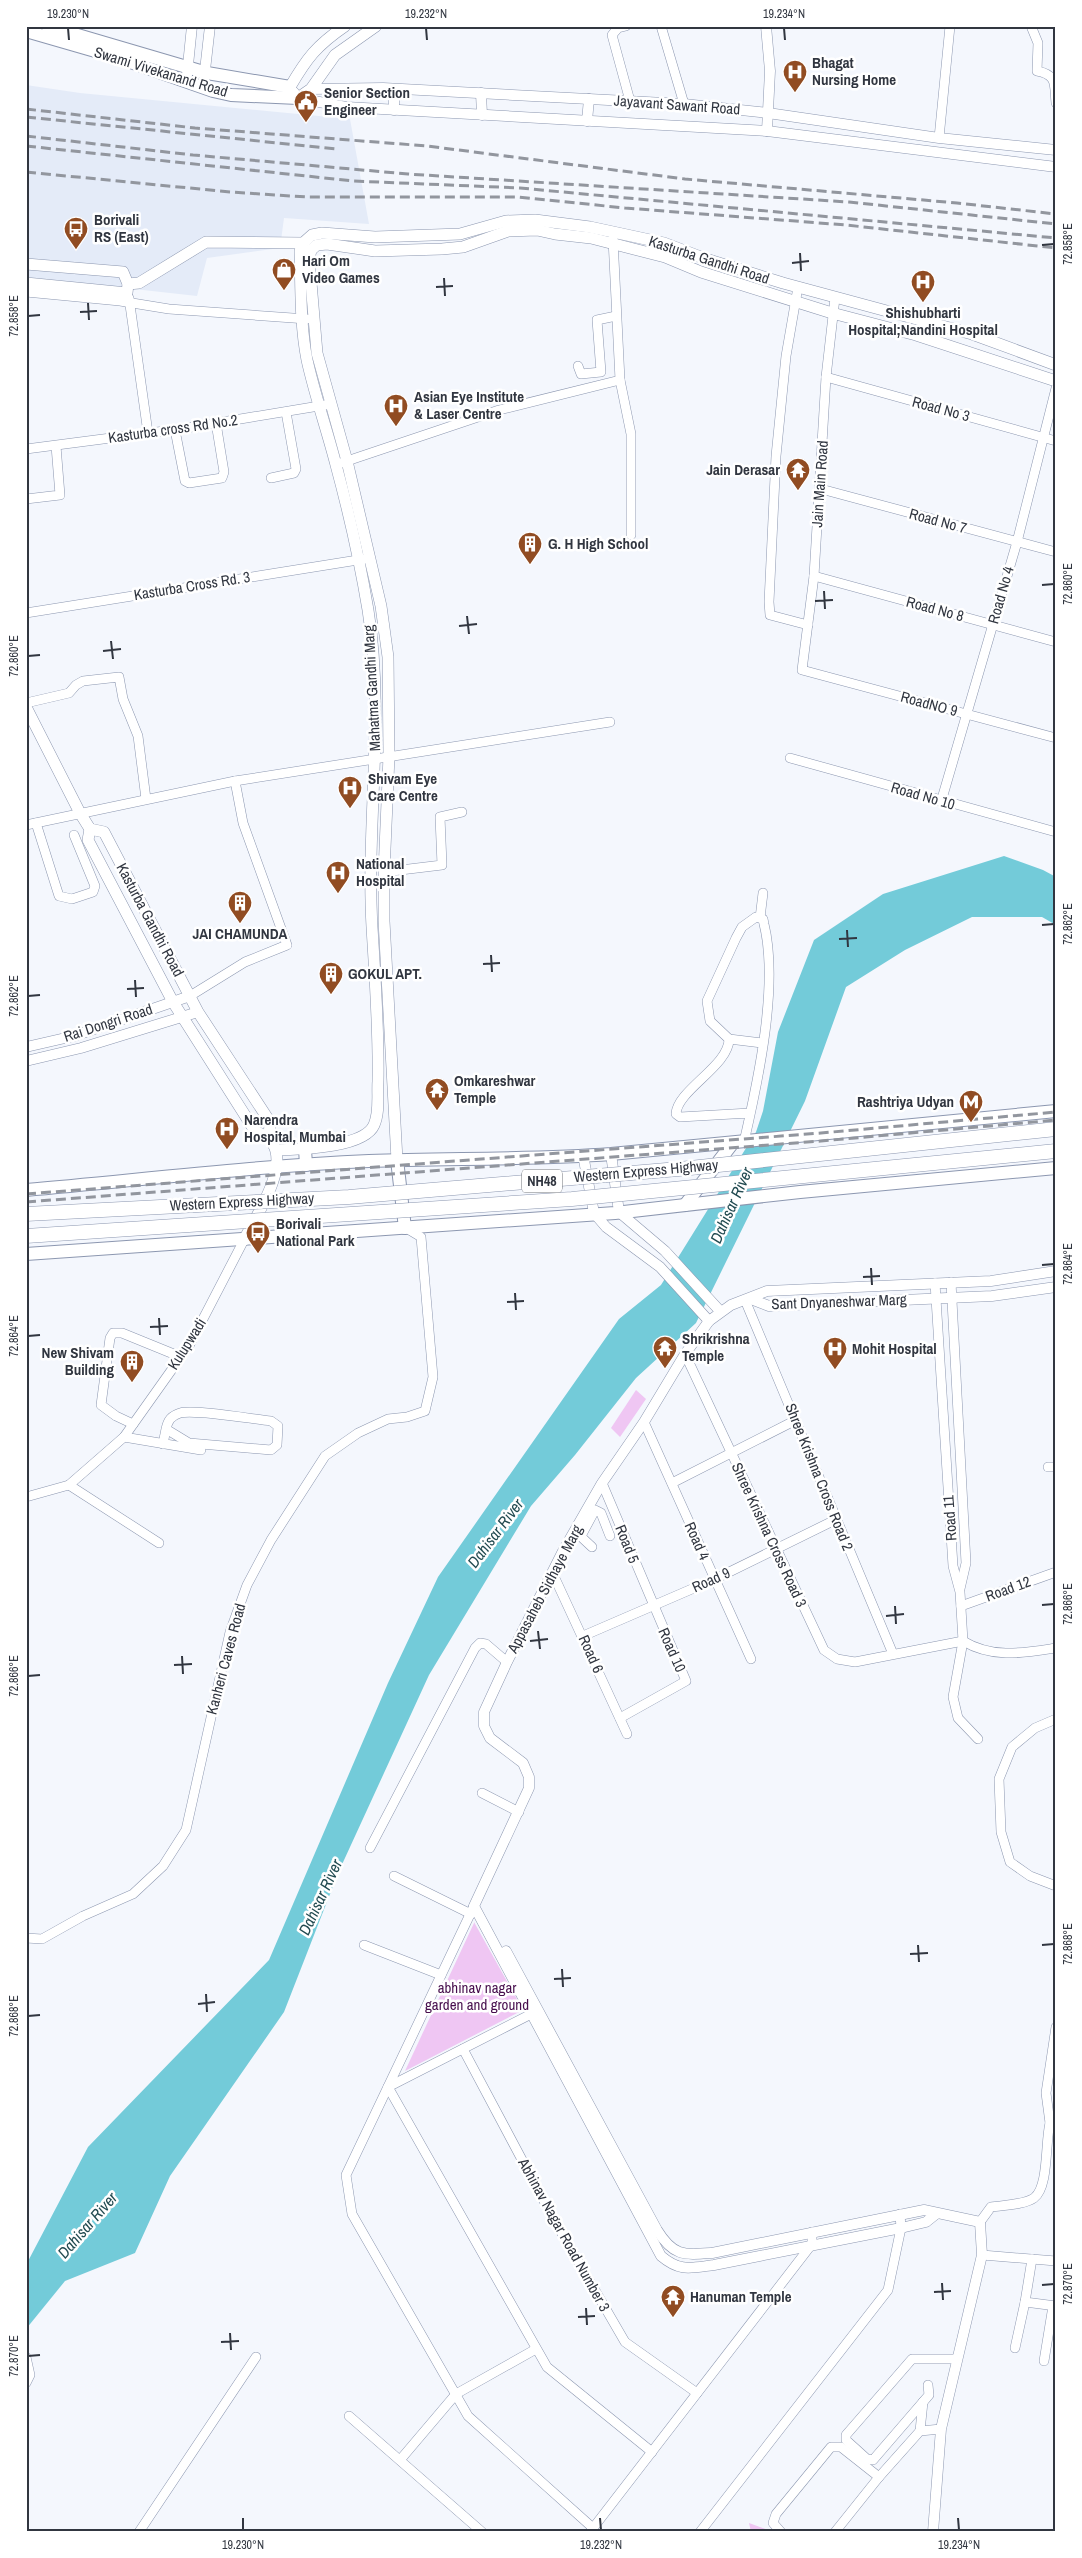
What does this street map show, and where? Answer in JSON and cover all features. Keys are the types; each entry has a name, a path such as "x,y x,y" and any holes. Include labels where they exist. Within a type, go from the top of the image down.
{"highway":[{"name":"Western Express Highway","path":"26,1214 368,1195 690,1168 1056,1129"},
{"name":"Western Express Highway","path":"26,1236 572,1200 1056,1151"}],"main road":[{"name":"Swami Vivekanand Road","path":"47,26 207,74 290,87"},
{"path":"290,87 307,57 325,39 344,26"},
{"path":"290,87 298,98 311,89 335,55 376,26"},
{"name":"Swami Vivekanand Road","path":"30,30 203,88 231,95 298,98"},
{"path":"325,39 335,55"},
{"path":"290,87 311,89"},
{"name":"Kasturba Gandhi Road","path":"307,246 312,235 322,233 375,237 460,234 506,221 535,220 590,227 613,238 701,272 832,313 955,348 1056,381"},
{"name":"Kasturba Gandhi Road","path":"26,283 129,293 139,283 206,242 307,246 327,244 375,251 442,249 464,246 508,230 528,230 591,238 664,242 706,259 798,287 962,331 1056,365"},
{"path":"460,234 464,246"},
{"path":"375,237 375,251"},
{"name":"Mahatma Gandhi Marg","path":"305,1149 350,1141 365,1136 374,1126 377,1111 378,1042 372,922 375,758 374,661 368,610 342,463 319,407 307,359 308,319 300,251 307,246"},
{"path":"701,272 706,259"},
{"path":"26,264 123,272 129,293"},
{"path":"308,319 331,404 342,463 370,558 381,606 388,657 389,756 384,872 389,1030 397,1160 405,1228"},
{"path":"955,348 962,331"},
{"name":"Kasturba Gandhi Road","path":"26,705 80,813 90,829 104,832 198,1012 270,1122 269,1138"},
{"path":"90,829 88,840 182,1018 255,1131 269,1138 277,1150 305,1149 306,1165"},
{"path":"26,1190 306,1165 397,1160 611,1154 741,1143 1056,1111"},
{"path":"685,1205 741,1143"},
{"name":"Kulupwadi","path":"244,1240 270,1189 277,1167 277,1150"},
{"path":"26,1254 619,1212 800,1192 1056,1168"}],"street":[{"path":"186,81 192,26"},
{"path":"203,88 207,74 210,26"},
{"path":"626,26 618,28 612,35 630,101"},
{"path":"661,26 684,104"},
{"path":"766,26 770,71 767,131"},
{"path":"939,138 950,26"},
{"path":"1031,26 1038,43 1038,71 1048,73 1053,77 1056,103"},
{"path":"394,88 394,110"},
{"name":"Jayavant Sawant Road","path":"311,89 394,88 684,104 768,113 939,138 1056,150"},
{"path":"481,93 482,114"},
{"name":"Jayavant Sawant Road","path":"298,98 346,107 767,131 1056,167"},
{"path":"587,121 588,99"},
{"path":"613,238 620,380 632,434 631,535"},
{"path":"798,287 794,300 786,356 776,456 770,615 808,625"},
{"path":"26,292 129,293 169,309 308,319"},
{"path":"129,293 148,433"},
{"name":"Jain Main Road","path":"802,670 814,576 821,489 826,377 835,298"},
{"path":"578,366 581,374 601,372 597,320 616,316"},
{"name":"Road No 3","path":"826,377 1056,441"},
{"path":"342,463 499,410 620,380"},
{"name":"Road No 4","path":"941,802 1016,542 1056,388"},
{"name":"Kasturba cross Rd No.2","path":"26,450 216,424 331,404"},
{"path":"271,478 294,473 296,469 286,412"},
{"path":"175,430 185,481 189,484 222,478 224,472 216,424"},
{"path":"26,499 60,495 56,446"},
{"name":"Road No 7","path":"821,489 1056,552"},
{"name":"Kasturba Cross Rd. 3","path":"26,613 358,562 370,558"},
{"name":"Road No 8","path":"814,576 1056,642"},
{"name":"RoadNO 9","path":"802,670 1056,738"},
{"path":"26,705 69,693 76,685 83,681 119,677 123,699 138,736 146,799"},
{"path":"26,825 235,781 610,722"},
{"name":"Road No 10","path":"790,758 941,802 1056,832"},
{"path":"190,996 245,962 287,945 243,822 235,781"},
{"path":"384,872 442,864 439,820 444,815 462,812"},
{"path":"36,823 59,896 66,899 93,892 95,886 74,835"},
{"path":"741,1143 750,1113 762,1043 770,953 764,924 760,918 763,892"},
{"path":"760,918 753,919 742,928 707,1001 710,1021 729,1039 762,1043"},
{"name":"Rai Dongri Road","path":"26,1047 74,1036 190,996"},
{"path":"26,1061 81,1048 198,1012"},
{"path":"729,1039 728,1050 699,1084 679,1101 676,1114 680,1117 686,1117 750,1113"},
{"path":"611,1154 619,1212 665,1251 720,1312"},
{"path":"583,1155 594,1213 606,1227 654,1263 709,1321"},
{"name":"Kanheri Caves Road","path":"26,1938 42,1939 83,1916 132,1894 163,1866 186,1830 230,1632 247,1585 271,1540 325,1456 358,1434 388,1419 407,1417 425,1411 432,1377 421,1237 405,1228"},
{"name":"Kulupwadi","path":"26,1498 69,1485 124,1437 190,1344 244,1240"},
{"name":"Sant Dnyaneshwar Marg","path":"748,1300 767,1291 991,1281 1056,1271"},
{"path":"951,1282 966,1563 960,1592"},
{"name":"Road 11","path":"936,1283 953,1566 960,1592 963,1641 953,1697 958,1718 978,1739"},
{"name":"Sant Dnyaneshwar Marg","path":"748,1300 769,1306 936,1299 992,1296 1056,1287"},
{"name":"Appasaheb Sidhaye Marg","path":"474,1907 529,1788 529,1777 523,1763 490,1738 484,1726 484,1712 507,1662 553,1574 578,1534 602,1483 644,1422 685,1354 709,1321 720,1312 748,1300"},
{"name":"Shree Krishna Cross Road 2","path":"748,1300 893,1654"},
{"path":"133,1424 116,1416 101,1405 110,1338 113,1333 122,1332 181,1357"},
{"name":"Shree Krishna Cross Road 3","path":"685,1354 824,1650 837,1659 855,1662 963,1641"},
{"path":"163,1444 166,1429 168,1421 173,1416 187,1412 271,1421 278,1426 277,1445 271,1450 189,1443 166,1429"},
{"path":"672,1484 796,1420"},
{"name":"Road 4","path":"644,1422 751,1659"},
{"path":"124,1437 201,1450"},
{"name":"Road 5","path":"602,1483 652,1605"},
{"path":"69,1485 159,1543"},
{"path":"592,1547 578,1534 594,1510 601,1512 610,1536"},
{"path":"605,1523 615,1516"},
{"name":"Road 9","path":"584,1636 715,1579 837,1519"},
{"name":"Road 12","path":"961,1606 1056,1572"},
{"name":"Road 6","path":"553,1574 584,1636 627,1734"},
{"name":"Road 10","path":"620,1718 686,1681 652,1605"},
{"path":"963,1641 976,1649 1006,1655 1056,1648"},
{"path":"370,1848 475,1648 480,1643 486,1644 507,1662"},
{"path":"1056,1718 1035,1728 1012,1747 999,1779 1001,1832 1010,1862 1030,1876 1056,1886"},
{"path":"482,1793 519,1812"},
{"path":"394,1876 474,1907 535,2012 622,2173 661,2237 671,2248 679,2253 712,2253 924,2210 980,2222"},
{"path":"474,1907 346,2175 352,2214 468,2416 592,2530 812,2244 812,2232"},
{"path":"364,1945 441,1976"},
{"path":"388,2087 535,2012"},
{"path":"933,2532 941,2428 982,2255 980,2222 992,2207 1033,2199 1042,2189 1046,2140 1053,2124 1046,2093 1056,2027"},
{"name":"Abhinav Nagar Road Number 3","path":"463,2050 553,2218 625,2342 697,2393"},
{"path":"388,2087 547,2367 652,2452"},
{"path":"622,2173 661,2256 672,2266 683,2268 714,2265 812,2244 901,2228 926,2222 936,2214"},
{"path":"700,2532 888,2290 901,2228 900,2214"},
{"path":"982,2255 1056,2261"},
{"path":"1015,2348 1032,2259"},
{"path":"1025,2302 1054,2306 1044,2361"},
{"path":"400,2460 456,2394 536,2348"},
{"path":"26,2357 30,2375 26,2383"},
{"path":"140,2532 256,2357"},
{"path":"928,2385 930,2392 923,2402 873,2460 867,2459 846,2438 912,2359 956,2360"},
{"path":"871,2406 878,2404 892,2387"},
{"path":"834,2528 854,2508 879,2476 920,2431 923,2402"},
{"path":"349,2416 482,2532"},
{"path":"920,2431 941,2428"},
{"path":"781,2532 773,2523 776,2514 830,2447 834,2445 841,2447 879,2476"}],"shaded area":[{"path":"26,85 80,93 350,119 369,224 284,218 280,248 207,258 197,296 26,277"}],"green space":[{"path":"636,1390 646,1399 620,1437 611,1428"},
{"name":"abhinav nagar garden and ground","path":"474,1923 523,2010 405,2071"},
{"path":"749,2523 774,2532 751,2532"}],"water":[{"name":"Dahisar River","path":"1004,856 1043,870 1056,877 1056,925 1042,917 972,917 905,950 846,987 805,1101 696,1323 636,1378 575,1455 531,1506 429,1675 339,1871 284,2012 170,2176 135,2253 65,2281 26,2329 26,2265 88,2147 269,1960 388,1683 438,1577 619,1319 661,1285 756,1132 763,1111 778,1032 814,940 883,894"}],"railway":[{"path":"26,109 195,128 427,146 685,179 957,203 1056,214"},
{"path":"26,117 336,149"},
{"path":"26,136 193,155 408,174 849,202 1056,224"},
{"path":"26,146 353,181 520,188 1056,238"},
{"path":"26,172 230,192 307,197 518,197 625,208 846,225 1056,248"},
{"path":"26,1194 821,1133 1056,1112"},
{"path":"26,1202 821,1141 1056,1120"}],"place":[{"name":"Bhagat Nursing Home","path":"795,93"},
{"name":"Senior Section Engineer","path":"306,123"},
{"name":"Borivali RS (East)","path":"76,250"},
{"name":"Hari Om Video Games","path":"284,291"},
{"name":"Shishubharti Hospital;Nandini Hospital","path":"923,303"},
{"name":"Asian Eye Institute & Laser Centre","path":"396,427"},
{"name":"Jain Derasar","path":"798,491"},
{"name":"G. H High School","path":"530,565"},
{"name":"Shivam Eye Care Centre","path":"350,809"},
{"name":"National Hospital","path":"338,894"},
{"name":"JAI CHAMUNDA","path":"240,924"},
{"name":"GOKUL APT.","path":"331,995"},
{"name":"Omkareshwar Temple","path":"437,1111"},
{"name":"Rashtriya Udyan","path":"971,1123"},
{"name":"Narendra Hospital, Mumbai","path":"227,1150"},
{"name":"Borivali National Park","path":"258,1254"},
{"name":"Shrikrishna Temple","path":"665,1369"},
{"name":"Mohit Hospital","path":"835,1370"},
{"name":"New Shivam Building","path":"132,1383"},
{"name":"Hanuman Temple","path":"673,2318"}]}
